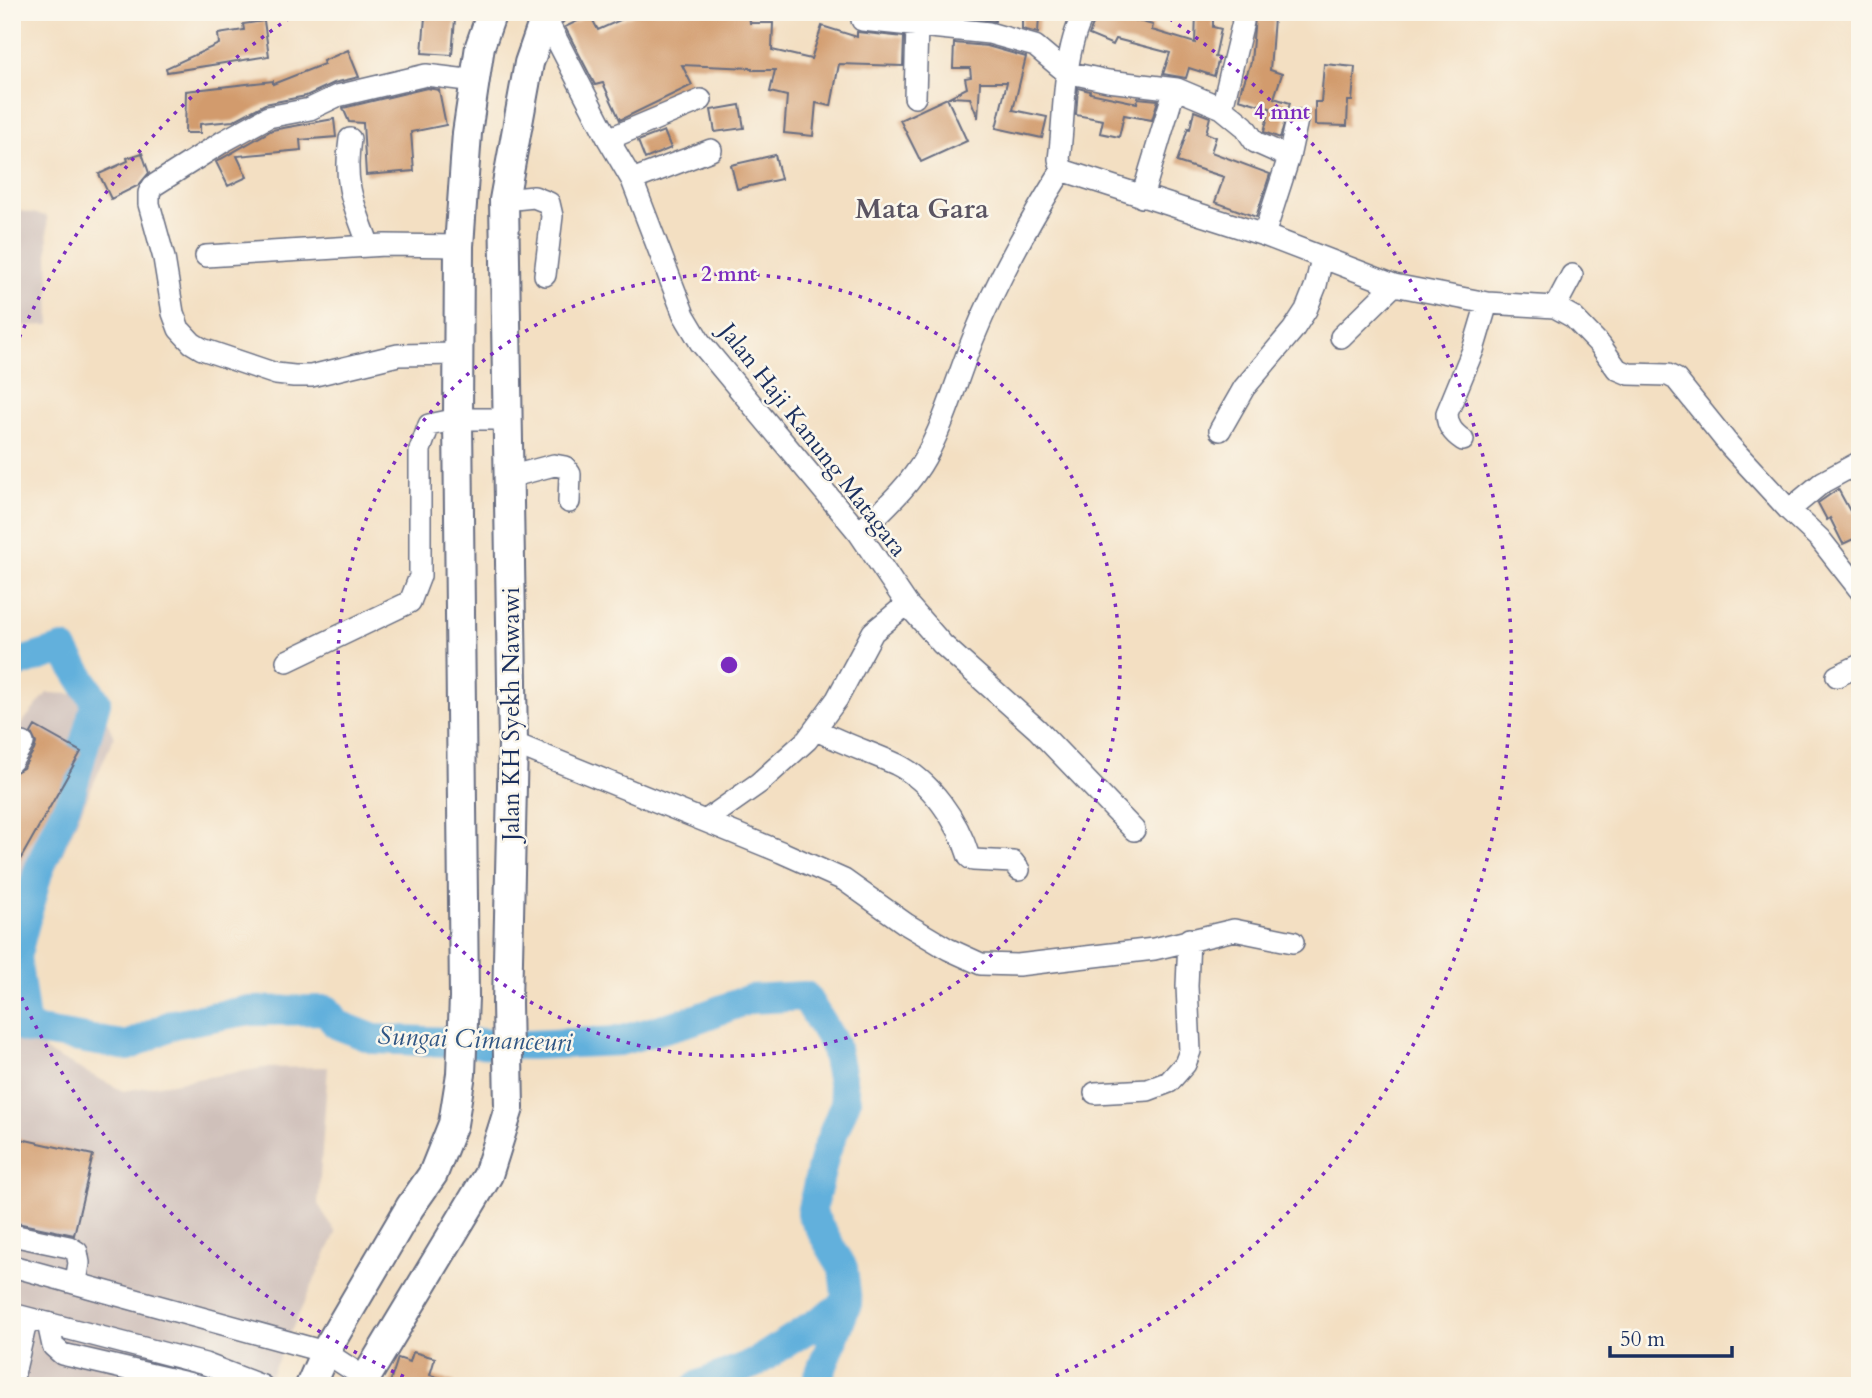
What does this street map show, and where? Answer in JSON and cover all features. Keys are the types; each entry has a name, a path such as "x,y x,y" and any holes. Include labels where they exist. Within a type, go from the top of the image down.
{"main road":[{"name":"Jalan KH Syekh Nawawi","path":"310,1386 326,1352 410,1208 433,1174 453,1124 461,1074 464,997 458,419 459,246 467,133 480,46 492,12"},
{"name":"Jalan KH Syekh Nawawi","path":"364,1383 488,1175 509,1108 507,1003 513,743 504,200 522,92 529,63 548,15"}],"street":[{"path":"859,533 897,496 925,459 948,407 972,340 996,289 1062,170 1059,159 1066,72 1079,23 1085,12"},
{"path":"1223,108 1242,22 1241,12"},
{"name":"Jalan Haji Kanung Matagara","path":"548,15 608,139 632,180 684,315 700,342 859,533 907,604 942,644 1037,729 1134,830"},
{"path":"862,20 965,29 1035,46 1066,72 1108,81 1177,89 1223,108 1244,126 1255,142 1289,158"},
{"path":"915,97 917,26"},
{"path":"458,354 398,355 311,376 294,376 265,371 202,349 179,329 173,313 164,257 149,204 149,193 153,186 268,117 310,109 337,96 426,75 475,81"},
{"path":"1142,197 1177,89"},
{"path":"608,139 701,100"},
{"path":"1264,234 1289,158 1297,120"},
{"path":"351,139 348,158 349,192 369,246"},
{"path":"632,180 711,150"},
{"path":"1062,170 1264,234 1394,285 1486,303 1555,307 1573,317 1600,345 1617,369 1629,374 1668,375 1676,379 1730,446 1789,510 1820,539 1860,590"},
{"path":"504,200 534,197 550,203 545,275"},
{"path":"206,256 369,246 459,246"},
{"path":"1220,430 1244,388 1293,330 1306,310 1316,285 1321,258"},
{"path":"1555,307 1572,275"},
{"path":"1341,337 1394,285"},
{"path":"1463,440 1454,434 1447,423 1447,413 1473,350 1486,303"},
{"path":"287,661 410,602 420,576 420,450 429,425 458,419 508,419"},
{"path":"1789,510 1823,482 1859,461"},
{"path":"509,477 554,465 565,467 570,474 569,502"},
{"path":"705,821 759,783 807,740 837,699 873,632 907,604"},
{"path":"1837,676 1860,665"},
{"path":"815,729 897,765 921,781 952,817 969,857 973,860 1013,862 1019,870"},
{"path":"513,743 844,880 906,924 948,949 981,964 1018,965 1154,949 1234,930 1293,942"},
{"path":"1096,1093 1148,1090 1169,1082 1185,1064 1190,1051 1187,986 1189,939"},
{"path":"12,1235 69,1247 77,1252 79,1263 76,1282"},
{"path":"12,1266 326,1352 364,1383"},
{"path":"29,1318 62,1354 198,1385 205,1364"},
{"path":"29,1318 205,1364 262,1386"},
{"path":"12,1382 29,1318"}],"shaded area":[{"path":"12,209 47,216 50,325 12,326"},
{"path":"47,693 95,695 114,737 23,944 14,1008 47,1052 123,1091 263,1068 328,1067 318,1204 336,1233 266,1386 12,1386 12,735"}],"building":[{"path":"638,12 749,12 750,23 773,23 772,50 811,59 822,26 857,37 857,32 904,37 903,66 839,64 831,106 816,103 813,136 784,133 787,96 770,92 775,70 752,68 682,65 692,85 620,120 603,83 595,85 565,27 590,15 598,30"},
{"path":"955,12 995,12 995,21 955,16"},
{"path":"1098,12 1129,12 1127,18 1153,25 1152,30 1195,43 1196,12 1213,12 1213,27 1221,29 1215,57 1219,58 1214,76 1189,68 1186,78 1163,74 1170,53 1116,39 1113,45 1089,35"},
{"path":"1022,15 1039,16 1038,33 1022,29"},
{"path":"425,17 455,19 452,55 422,53"},
{"path":"1255,17 1274,18 1270,70 1282,74 1274,98 1290,103 1280,138 1264,132 1270,108 1239,99 1251,62"},
{"path":"264,21 269,56 167,72 166,68 219,44 218,34 244,30 243,24"},
{"path":"954,43 987,46 1026,57 1013,110 1047,117 1042,138 996,128 1007,82 980,82 978,118 970,98 949,97 967,88 965,78 971,77 970,68 953,68"},
{"path":"348,50 359,77 334,83 306,96 265,104 233,121 200,124 200,133 185,133 186,91 273,81 273,84 324,64 323,61"},
{"path":"1324,64 1355,67 1352,101 1348,101 1347,126 1315,125 1315,102 1321,102"},
{"path":"427,88 439,90 446,125 411,132 414,171 366,175 363,123 349,122 343,108"},
{"path":"1078,88 1137,103 1138,98 1158,100 1152,120 1124,115 1119,137 1100,133 1103,120 1076,115"},
{"path":"947,98 967,141 921,162 900,120"},
{"path":"740,105 744,128 715,132 711,110"},
{"path":"1194,111 1210,117 1206,133 1216,137 1211,152 1270,174 1256,217 1215,202 1224,177 1177,162"},
{"path":"334,119 336,137 300,140 301,150 237,156 247,177 228,186 216,162 272,130"},
{"path":"664,131 671,148 645,159 638,141"},
{"path":"142,153 149,173 139,185 111,199 99,174"},
{"path":"775,155 781,179 737,189 731,165"},
{"path":"1838,489 1851,513 1860,508 1860,536 1843,544 1830,518 1827,520 1818,503"},
{"path":"35,726 81,752 12,874 12,774 23,768 34,750 36,743 31,733"},
{"path":"12,1137 93,1155 74,1235 12,1222"},
{"path":"413,1352 435,1358 430,1375 455,1382 455,1386 389,1386 398,1358 410,1362"}],"waterway":[{"name":"Sungai Cimanceuri","path":"12,665 63,649 96,702 71,793 38,872 16,957 26,1029 128,1046 173,1024 245,1011 327,1010 336,1024 374,1039 529,1045 619,1041 693,1020 750,999 805,996 834,1044 846,1101 825,1154 811,1213 843,1268 847,1303 755,1363 697,1386"},
{"path":"815,1386 847,1303"}],"district":[{"name":"Mata Gara","path":"922,209"}]}
